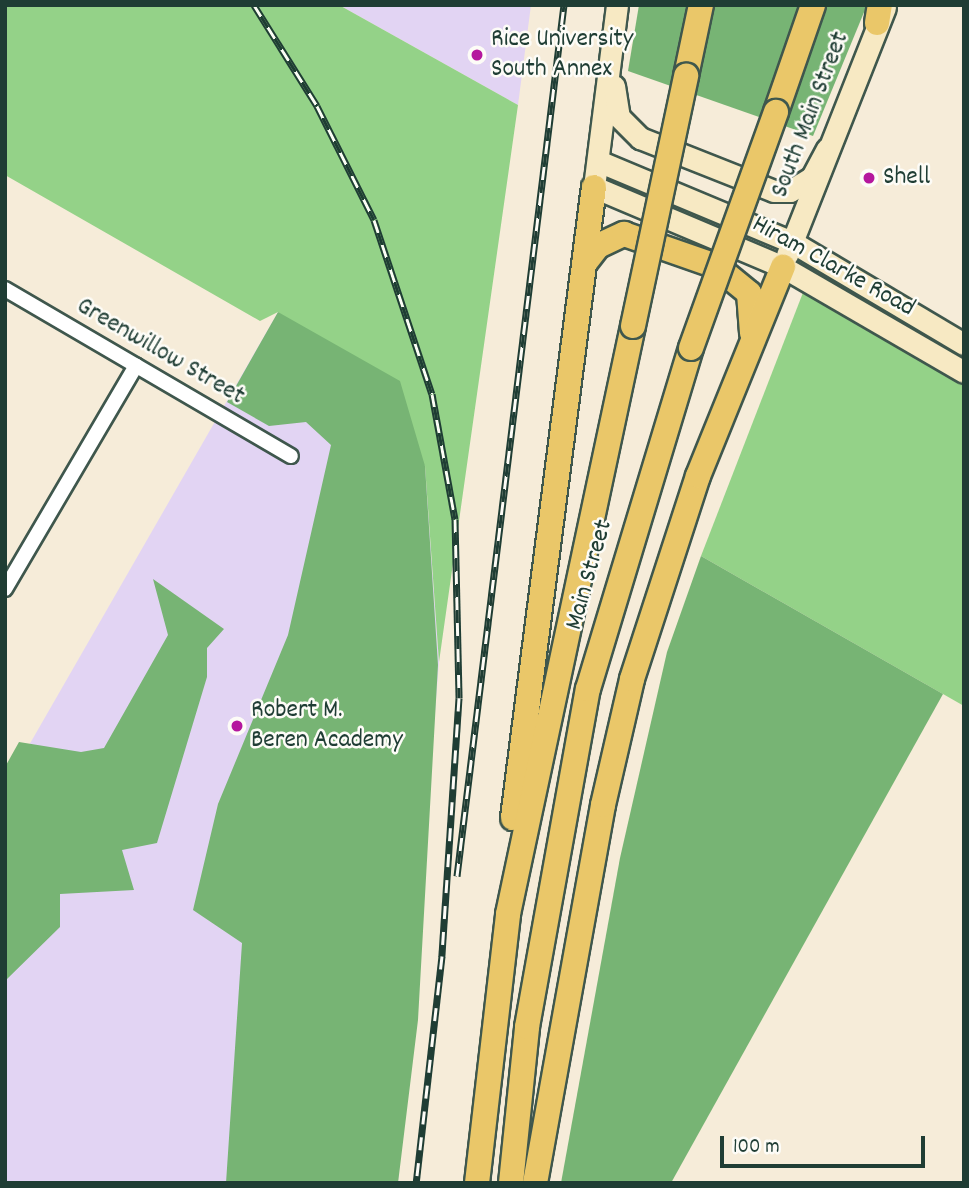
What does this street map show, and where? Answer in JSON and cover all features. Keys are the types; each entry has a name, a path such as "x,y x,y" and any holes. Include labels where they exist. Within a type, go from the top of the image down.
{"highway":[{"name":"Main Street","path":"477,1183 502,954 701,5"},
{"name":"Main Street","path":"511,1183 527,1027 588,689 691,348 813,5"},
{"path":"502,954 509,846 594,187"},
{"path":"584,264 598,246 624,234 716,266 748,293 752,338"},
{"path":"536,1183 603,805 632,679 694,488 752,338 783,267"}],"main road":[{"path":"594,187 617,5"},
{"name":"South Main Street","path":"783,267 881,11"},
{"path":"610,67 619,117 631,132 774,191 790,191 812,177 827,149"},
{"name":"Hiram Clarke Road","path":"598,161 792,242 964,344"},
{"name":"Hiram Clarke Road","path":"594,187 783,267 964,372"}],"street":[{"name":"Greenwillow Street","path":"5,289 291,456"},
{"path":"5,589 135,366"}],"shaded area":[{"name":"Rice University South Annex","path":"339,5 531,5 518,105"},
{"name":"Robert M. Beren Academy","path":"278,312 425,466 439,662 398,1183 5,1183 5,787"}],"green space":[{"path":"5,5 339,5 518,105 439,662 425,466 278,312 260,321 5,175"},
{"path":"639,5 867,5 813,136 628,71"},
{"path":"804,290 964,383 964,706 701,556"},
{"path":"278,312 400,381 425,466 438,665 418,1020 398,1183 226,1183 242,943 193,910 218,804 288,635 331,445 306,422 269,426 227,402"},
{"path":"701,556 943,694 671,1183 561,1183 620,858 667,652"},
{"path":"153,579 224,629 207,648 207,677 157,843 122,850 134,890 60,894 60,927 5,981 5,767 19,742 81,752 104,748 168,635"}],"railway":[{"path":"254,5 317,106 374,220 432,394 455,519 459,698 442,956 416,1183"},
{"path":"457,876 564,5"}],"place":[{"name":"Rice University South Annex","path":"477,55"},
{"name":"Shell","path":"869,178"},
{"name":"Robert M. Beren Academy","path":"237,726"}]}
